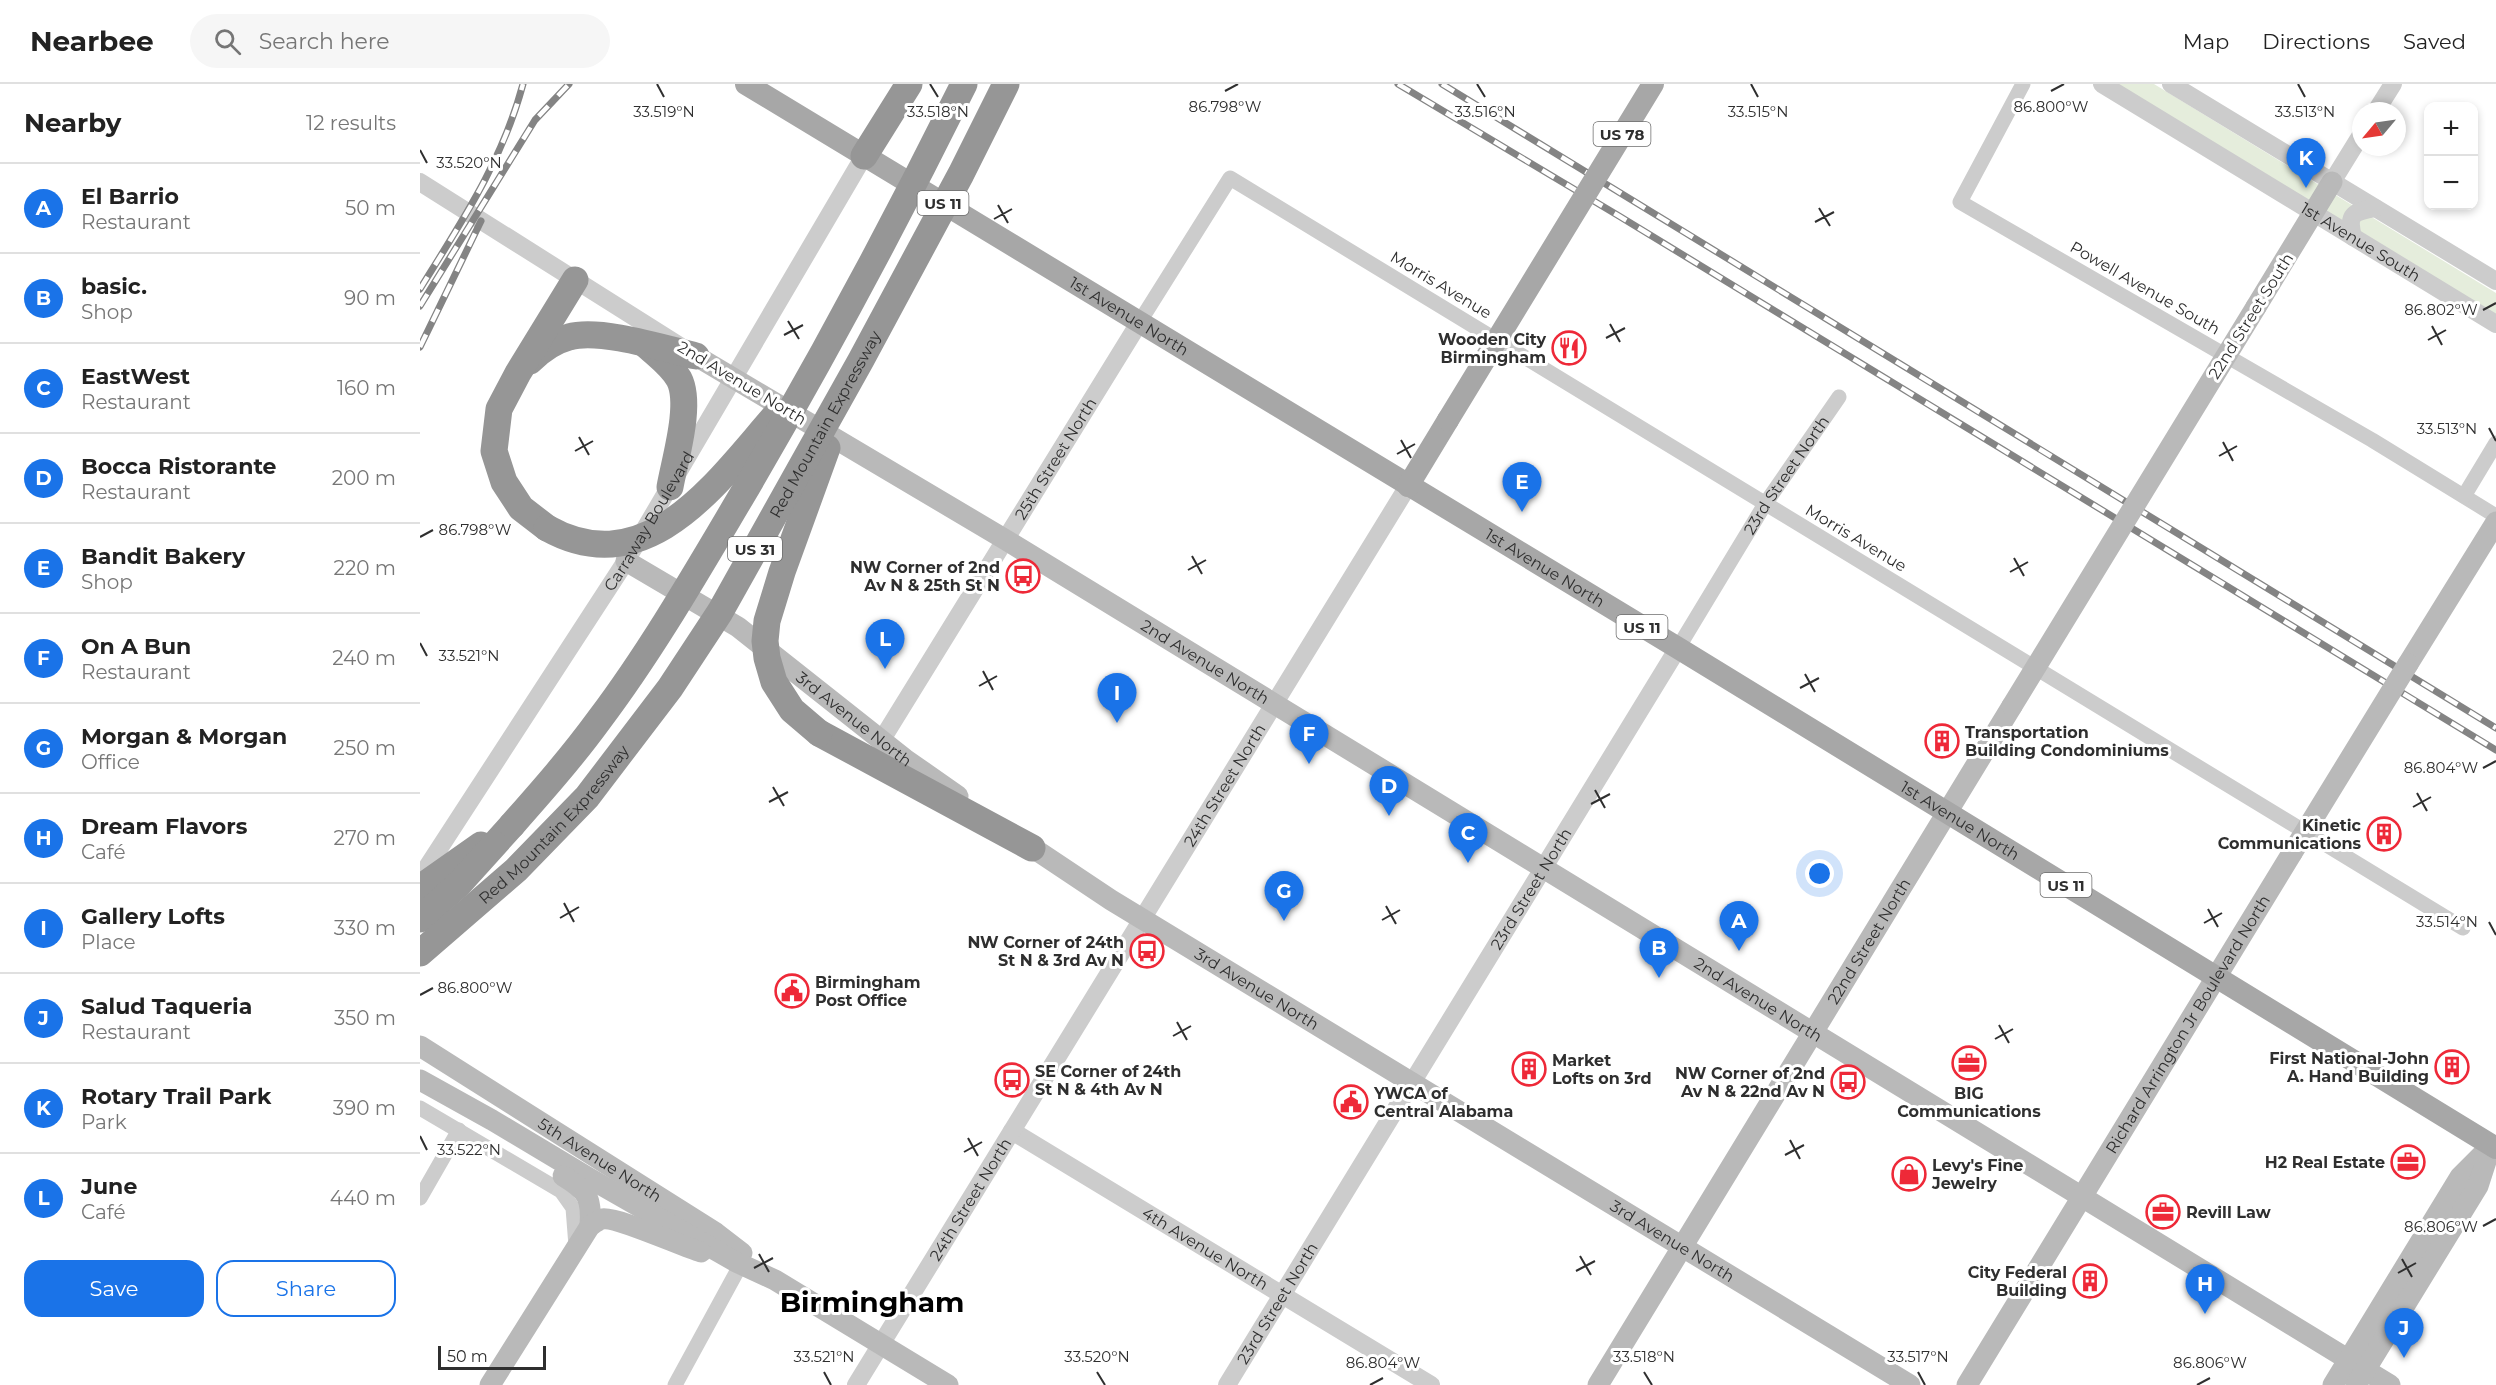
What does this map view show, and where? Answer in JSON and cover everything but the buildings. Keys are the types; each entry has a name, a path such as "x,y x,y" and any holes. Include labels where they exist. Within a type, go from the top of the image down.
{"highway":[{"path":"864,156 909,84"},
{"name":"Red Mountain Expressway","path":"420,919 458,885 512,825 600,719 685,591 812,373 922,168 964,84"},
{"name":"Red Mountain Expressway","path":"420,954 516,870 586,797 670,688 720,612 861,360 961,174 1006,84"},
{"path":"575,280 518,373 499,409 494,451 504,482 521,508 548,528 584,544 617,545 642,538 666,526 686,512 708,493 812,373"},
{"path":"518,373 541,351 568,337 592,334 696,356"},
{"path":"645,345 669,366 679,380 684,395 670,487"},
{"path":"861,360 796,530 766,621 767,658 774,682 792,710 819,733 1032,848"},
{"path":"420,888 512,825"}],"main road":[{"name":"1st Avenue North","path":"746,84 2495,1144"},
{"name":"24th Street North","path":"1408,486 1653,84"},
{"name":"22nd Street South","path":"2140,496 2332,182"},
{"name":"2nd Avenue North","path":"696,356 1006,540 2082,1197 2357,1372 2390,1385"},
{"name":"22nd Street North","path":"1598,1385 2140,496"},
{"name":"Richard Arrington Jr Boulevard North","path":"1967,1385 2496,522"},
{"name":"3rd Avenue North","path":"626,561 738,627 881,741 1032,848 1411,1082 1910,1385"},
{"name":"5th Avenue North","path":"424,1045 716,1233 775,1280"},
{"name":"5th Avenue North","path":"420,1080 738,1263 775,1280 948,1385"},
{"path":"420,1087 584,1191 591,1206 590,1226"},
{"path":"2333,1385 2357,1372 2460,1176 2495,1144"},
{"path":"490,1385 576,1246 590,1226 601,1219 615,1219 677,1245 738,1263"}],"street":[{"name":"Powell Avenue South","path":"2023,84 1960,202 2372,440 2496,516"},
{"name":"1st Avenue South","path":"2102,84 2496,324"},
{"path":"2171,84 2496,281"},
{"path":"2382,102 2393,84"},
{"name":"22nd Street South","path":"2332,182 2352,150"},
{"name":"Carraway Boulevard","path":"424,869 626,561 864,156"},
{"name":"25th Street North","path":"881,741 1230,178"},
{"name":"Morris Avenue","path":"1230,178 2463,928"},
{"name":"2nd Avenue North","path":"420,182 696,356"},
{"path":"2353,237 2350,224 2352,217 2358,212 2375,208"},
{"name":"23rd Street North","path":"1227,1385 1765,504 1839,397"},
{"path":"2464,496 2496,443"},
{"name":"24th Street North","path":"856,1385 1408,486"},
{"path":"420,1107 561,1191 573,1208 576,1246"},
{"path":"420,1198 459,1131"},
{"name":"4th Avenue North","path":"1012,1131 1431,1385"},
{"path":"675,1385 738,1263"}],"green space":[{"path":"2117,84 2154,84 2496,293 2496,316"}],"railway":[{"path":"420,289 466,215 492,165 504,139 523,84"},
{"path":"420,306 535,120 569,84"},
{"path":"1398,84 2496,750"},
{"path":"1442,84 2496,728"},
{"path":"420,347 481,221"}],"place":[{"name":"Rotary Trail Park","path":"2306,188"},
{"name":"Wooden City Birmingham","path":"1569,348"},
{"name":"Bandit Bakery","path":"1522,512"},
{"name":"NW Corner of 2nd Av N & 25th St N","path":"1023,576"},
{"name":"June","path":"885,669"},
{"name":"Gallery Lofts","path":"1117,723"},
{"name":"Transportation Building Condominiums","path":"1942,741"},
{"name":"On A Bun","path":"1309,764"},
{"name":"Bocca Ristorante","path":"1389,816"},
{"name":"Kinetic Communications","path":"2384,834"},
{"name":"EastWest","path":"1468,863"},
{"name":"Morgan & Morgan","path":"1284,921"},
{"name":"NW Corner of 24th St N & 3rd Av N","path":"1147,951"},
{"name":"El Barrio","path":"1739,951"},
{"name":"basic.","path":"1659,978"},
{"name":"Birmingham Post Office","path":"792,991"},
{"name":"BIG Communications","path":"1969,1063"},
{"name":"First National-John A. Hand Building","path":"2452,1067"},
{"name":"Market Lofts on 3rd","path":"1529,1069"},
{"name":"SE Corner of 24th St N & 4th Av N","path":"1012,1080"},
{"name":"NW Corner of 2nd Av N & 22nd Av N","path":"1848,1082"},
{"name":"YWCA of Central Alabama","path":"1351,1102"},
{"name":"H2 Real Estate","path":"2408,1162"},
{"name":"Levy's Fine Jewelry","path":"1909,1174"},
{"name":"Revill Law","path":"2163,1212"},
{"name":"City Federal Building","path":"2090,1281"},
{"name":"Dream Flavors","path":"2205,1314"},
{"name":"Salud Taqueria","path":"2404,1358"}],"district":[{"name":"Birmingham","path":"872,1302"}]}
